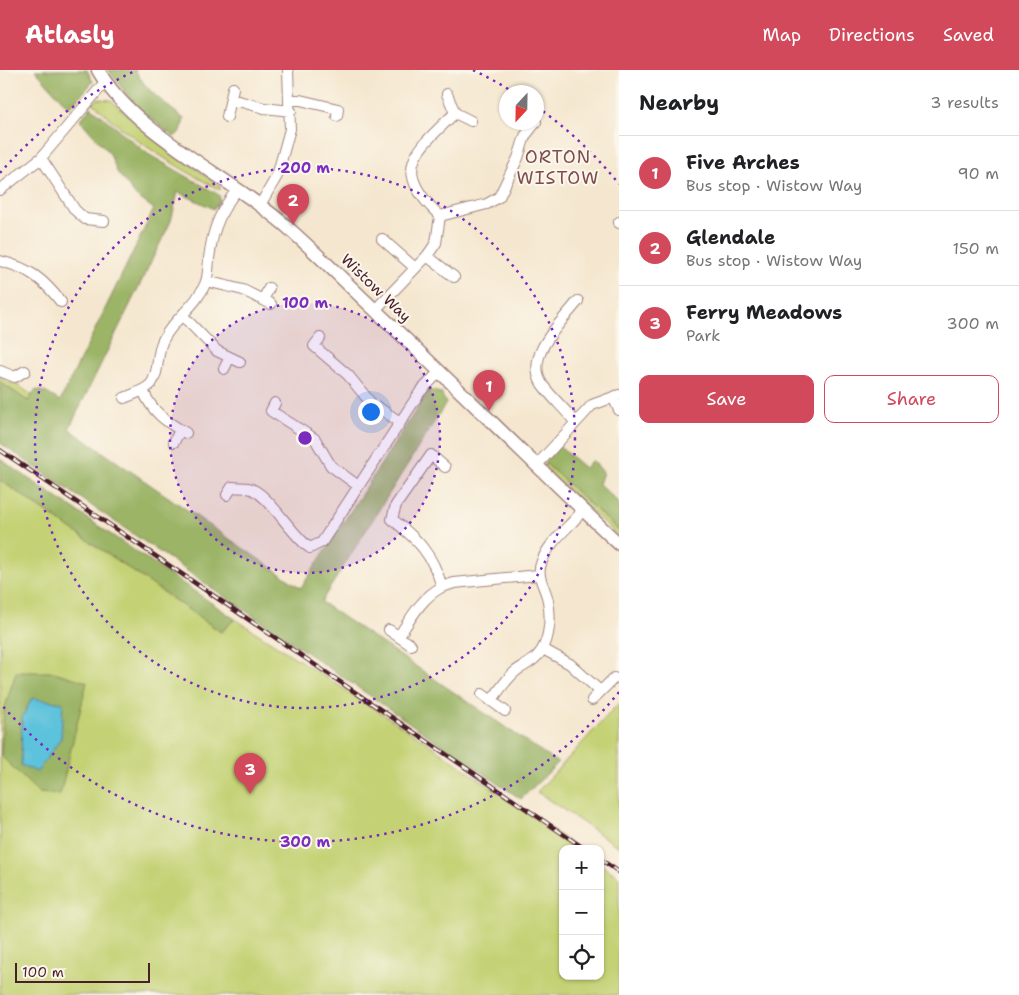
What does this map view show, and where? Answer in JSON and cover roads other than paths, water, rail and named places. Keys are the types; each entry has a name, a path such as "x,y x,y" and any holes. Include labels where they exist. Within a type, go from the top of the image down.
{"street":[{"name":"Wistow Way","path":"98,70 105,82 149,126 285,225 619,544"},
{"path":"260,205 277,176 290,130 288,70"},
{"path":"0,190 41,158 105,82"},
{"path":"227,117 233,88"},
{"path":"447,94 455,113 471,121"},
{"path":"230,99 264,108 290,106 300,100 338,109 337,116"},
{"path":"440,216 413,184 411,168 418,149 455,113"},
{"path":"440,216 487,204 499,197 518,158 525,136 530,130"},
{"path":"41,158 74,210 85,219 104,221"},
{"path":"124,398 143,390 150,384 156,373 163,340 171,325 183,316 196,299 206,281 211,246 221,210 237,190"},
{"path":"375,310 414,267 427,256 436,243 440,216"},
{"path":"382,239 414,267"},
{"path":"427,256 454,277"},
{"path":"0,261 17,265 32,273 50,287 61,302"},
{"path":"206,281 243,290 267,302 269,288"},
{"path":"575,422 542,384 538,373 538,357 546,341 578,300"},
{"path":"183,316 208,343 229,359 240,362"},
{"path":"315,346 348,375 370,402 400,422"},
{"path":"224,369 229,359"},
{"path":"0,371 15,377 25,371"},
{"path":"230,487 250,488 269,502 300,542 310,548 322,542 357,485 420,392 440,371"},
{"path":"143,390 149,405 161,417 183,432 174,442"},
{"path":"536,466 592,405 616,396 619,410"},
{"path":"271,411 315,440 331,466 357,485"},
{"path":"442,587 433,563 420,542 392,519 396,505 431,456 445,467"},
{"path":"491,700 508,678 517,670 530,664 543,649 550,618 548,600 538,575 542,560 553,543 583,510"},
{"path":"399,636 422,602 433,591 442,587 454,583 538,575"},
{"path":"389,630 411,645"},
{"path":"543,649 570,664 600,691"},
{"path":"592,700 614,678"},
{"path":"482,694 505,711"}],"water":[{"path":"32,698 63,703 61,738 37,772 21,765 22,718"}],"railway":[{"path":"0,450 579,845"},
{"path":"604,862 619,872"}],"place":[{"name":"Glendale","path":"293,225"},
{"name":"Five Arches","path":"489,411"},
{"name":"Ferry Meadows","path":"250,794"}],"district":[{"name":"ORTON WISTOW","path":"558,167"}]}
